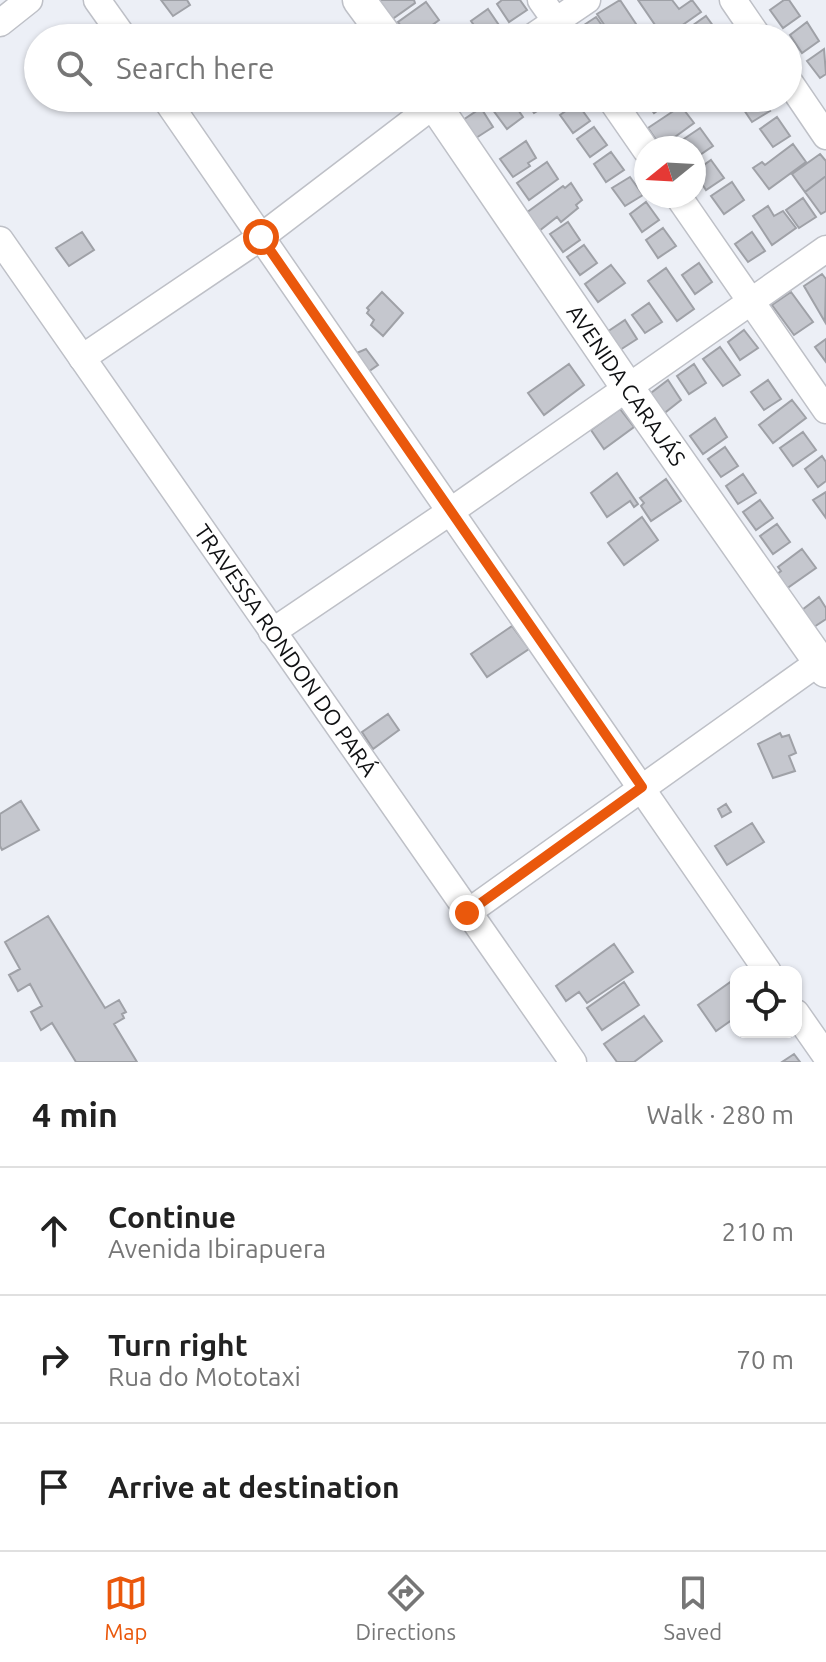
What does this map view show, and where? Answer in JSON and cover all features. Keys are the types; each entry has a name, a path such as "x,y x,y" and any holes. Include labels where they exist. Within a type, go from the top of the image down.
{"street":[{"path":"0,23 29,0"},
{"path":"97,0 114,24"},
{"path":"359,0 377,24"},
{"path":"555,20 587,0"},
{"path":"733,0 749,24"},
{"path":"802,101 826,136"},
{"path":"175,112 764,966"},
{"path":"82,358 261,237 421,112"},
{"name":"AVENIDA CARAJÁS","path":"444,112 627,387 824,663"},
{"path":"620,112 636,136"},
{"path":"686,208 826,410"},
{"name":"TRAVESSA RONDON DO PARÁ","path":"0,240 573,1062"},
{"path":"272,632 826,249"},
{"path":"467,913 642,787 824,663"},
{"path":"802,1022 826,1056"}],"building":[{"path":"161,0 187,0 190,5 173,16"},
{"path":"414,0 415,3 391,20 378,2"},
{"path":"502,0 520,0 527,10 509,22 497,4"},
{"path":"620,0 636,24 604,24 597,14"},
{"path":"638,0 672,0 679,9 692,0 701,12 684,24 654,24"},
{"path":"789,0 800,16 789,24 780,24 770,10"},
{"path":"426,2 439,20 434,24 398,22"},
{"path":"488,9 498,24 473,24 471,21"},
{"path":"706,16 712,24 695,24"},
{"path":"596,17 601,24 586,24"},
{"path":"807,22 819,41 802,53 802,26"},
{"path":"824,49 826,74 820,78 807,61"},
{"path":"475,112 484,112 493,127 476,138 463,120"},
{"path":"494,112 520,112 523,117 507,129"},
{"path":"564,112 584,112 590,121 573,133 560,115"},
{"path":"672,112 686,112 694,123 676,136 653,136 648,128"},
{"path":"745,112 768,112 752,122"},
{"path":"777,117 790,136 773,147 760,129"},
{"path":"594,127 607,145 590,157 577,139"},
{"path":"700,128 706,136 688,136"},
{"path":"706,136 713,146 706,151"},
{"path":"526,141 536,158 513,177 500,159"},
{"path":"793,144 806,162 769,189 753,168 762,162 765,165"},
{"path":"611,152 624,170 606,182 594,164"},
{"path":"820,154 826,161 826,176 805,192 792,174"},
{"path":"711,160 724,178 706,190 706,164"},
{"path":"547,162 558,179 529,200 517,183"},
{"path":"826,176 826,211 821,214 805,192"},
{"path":"630,177 634,183 634,200 625,206 612,188"},
{"path":"732,182 744,200 724,214 711,196"},
{"path":"571,183 582,200 576,205 578,208 561,222 557,217 539,231 526,213"},
{"path":"803,198 816,217 799,228 786,210"},
{"path":"768,206 774,216 783,211 796,228 772,245 753,216"},
{"path":"638,208 650,208 659,220 642,232 630,214"},
{"path":"568,222 580,240 563,252 550,234"},
{"path":"663,228 676,246 658,258 646,240"},
{"path":"82,232 94,250 69,266 56,248"},
{"path":"752,232 765,251 748,262 735,244"},
{"path":"584,245 597,263 580,275 567,257"},
{"path":"699,263 712,282 695,294 682,275"},
{"path":"611,265 625,283 598,302 585,284"},
{"path":"666,268 694,309 677,321 648,281"},
{"path":"822,274 826,279 825,322 804,286"},
{"path":"382,292 403,313 383,336 371,325 374,320 367,313 367,308"},
{"path":"791,292 813,322 794,335 772,305"},
{"path":"649,303 662,322 645,333 632,315"},
{"path":"625,320 637,339 620,350 607,332"},
{"path":"744,330 758,348 740,360 728,342"},
{"path":"826,339 826,362 815,347"},
{"path":"720,347 740,375 723,386 703,359"},
{"path":"366,349 378,365 365,374 352,355"},
{"path":"569,364 584,385 544,415 528,393"},
{"path":"694,364 706,383 689,394 677,376"},
{"path":"668,380 681,400 662,415 647,396"},
{"path":"768,380 781,399 764,410 751,392"},
{"path":"792,400 806,418 773,443 759,425"},
{"path":"620,409 634,427 604,449 591,430"},
{"path":"715,418 727,437 703,454 690,436"},
{"path":"803,432 816,450 793,466 780,448"},
{"path":"725,447 738,466 721,477 708,459"},
{"path":"822,456 826,462 826,481 818,487 805,469"},
{"path":"617,473 638,504 634,507 630,501 607,517 591,493"},
{"path":"743,474 756,493 738,504 726,486"},
{"path":"666,479 681,501 651,521 641,506 644,503 640,498"},
{"path":"826,492 826,518 813,500"},
{"path":"760,500 773,518 756,530 743,512"},
{"path":"642,517 658,540 624,565 608,543"},
{"path":"777,524 790,542 773,554 760,536"},
{"path":"802,549 816,568 786,589 776,575 781,571 778,567"},
{"path":"819,597 826,608 826,619 814,627 802,610"},
{"path":"512,626 529,649 487,677 471,654"},
{"path":"388,714 399,730 373,749 362,732"},
{"path":"780,733 782,737 789,735 796,753 789,756 795,771 773,778 758,744"},
{"path":"21,801 39,830 2,850 0,814"},
{"path":"726,804 731,812 722,817 718,809"},
{"path":"752,823 764,842 727,865 715,846"},
{"path":"48,916 105,1008 119,1000 126,1012 122,1014 124,1018 114,1024 137,1062 76,1062 52,1023 41,1030 31,1012 42,1006 30,984 18,991 9,975 20,969 5,942"},
{"path":"614,944 633,972 587,1003 579,992 566,1001 556,986"},
{"path":"624,982 639,1005 602,1030 587,1008"},
{"path":"730,982 730,1021 716,1031 698,1005"},
{"path":"644,1016 662,1041 634,1062 617,1062 604,1044"},
{"path":"794,1054 800,1062 782,1062"}],"route":[{"path":"261,237 642,787 467,913"}]}
